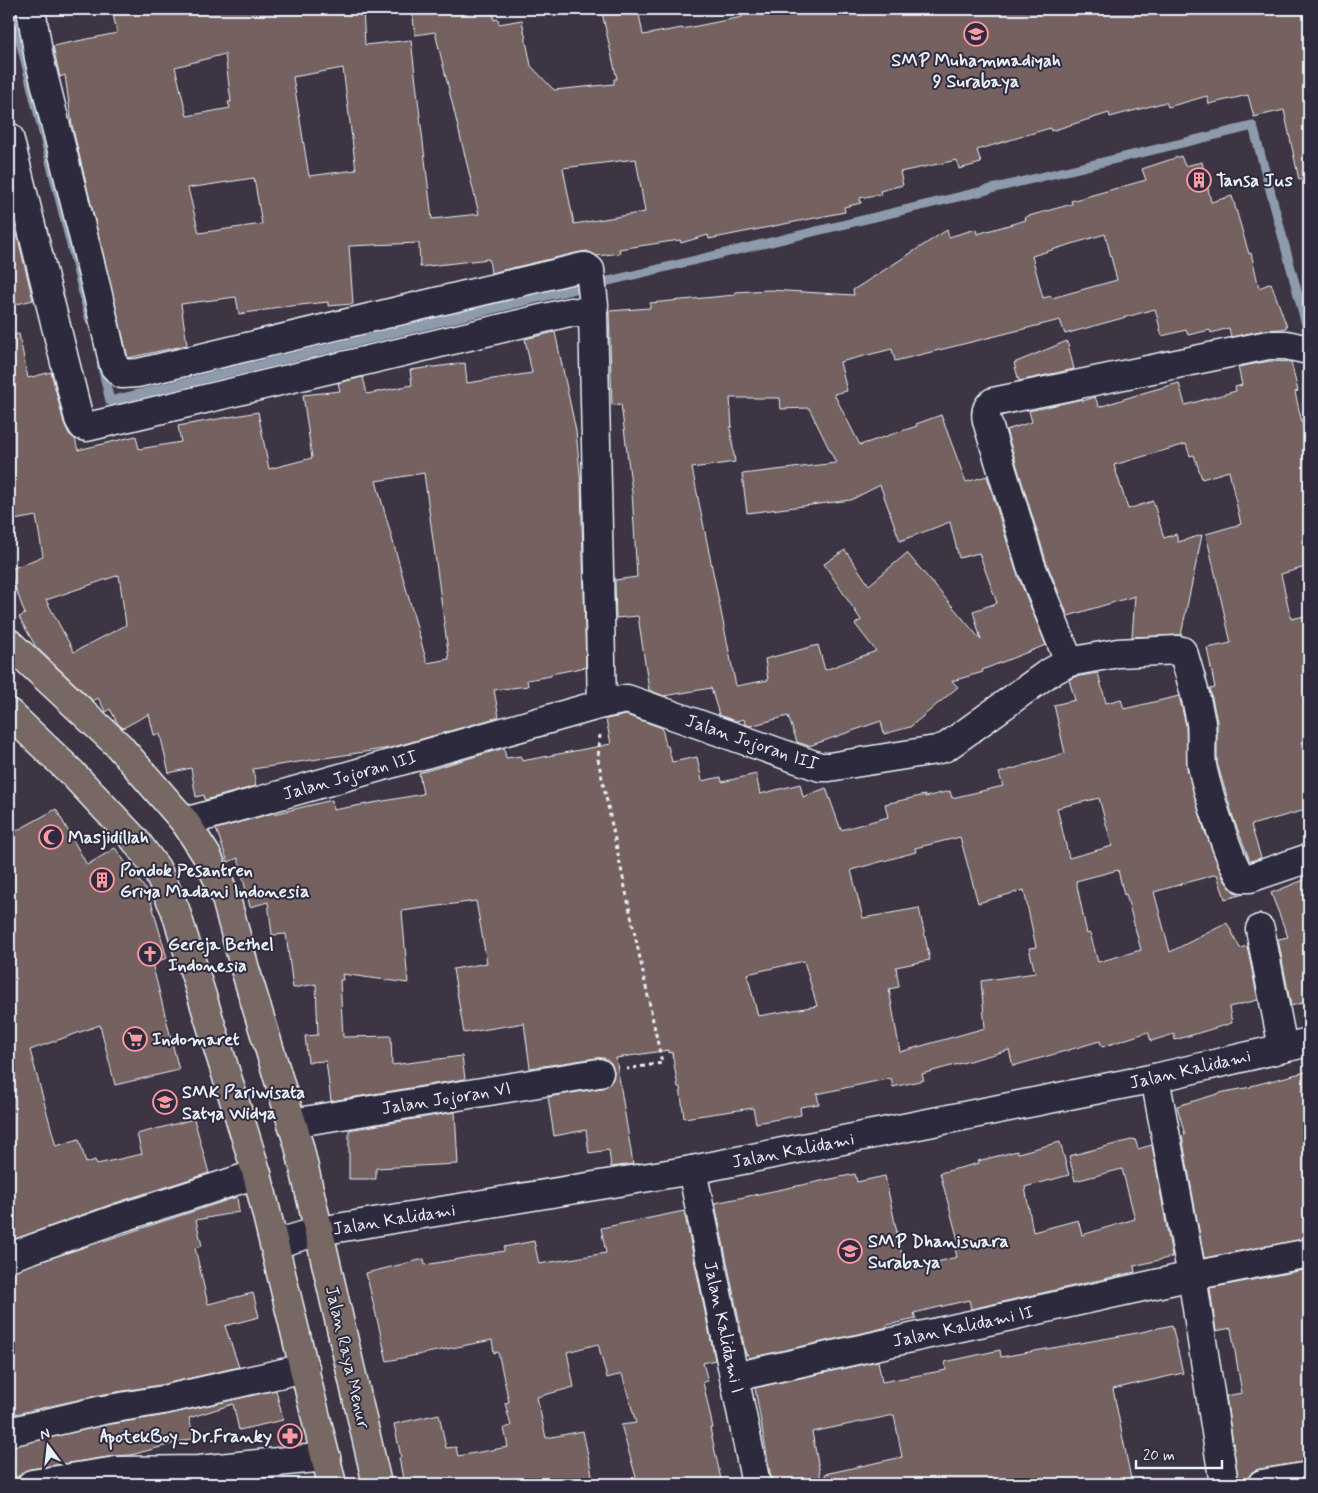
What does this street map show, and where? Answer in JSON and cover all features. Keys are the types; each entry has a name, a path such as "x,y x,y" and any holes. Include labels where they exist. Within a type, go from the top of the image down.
{"main road":[{"name":"Jalan Raya Menur","path":"9,643 118,745 185,822 207,856 225,895 245,969 292,1124 320,1231 377,1484"},
{"path":"9,713 72,773 135,840 156,868 175,909 257,1174 332,1484"}],"street":[{"path":"31,9 39,58 98,291 114,366 122,374 130,378 567,270 586,267 590,270 594,309 602,704"},
{"path":"9,137 80,424 87,426 138,411 570,312 594,309"},
{"path":"1069,662 1031,566 987,421 986,414 989,405 993,402 1268,345 1279,344 1302,349"},
{"path":"130,378 138,411"},
{"name":"Jalan Jojoran III","path":"185,822 602,704 623,700 631,700 812,765 829,767 936,750 946,747 1047,674 1069,662 1118,653 1178,650 1182,651 1196,694 1201,723 1204,771 1230,855 1239,875 1242,878 1250,878 1309,858"},
{"path":"1260,929 1283,1048"},
{"name":"Jalan Kalidami","path":"275,1244 320,1231 692,1170 1155,1078 1309,1042"},
{"name":"Jalan Jojoran VI","path":"292,1124 599,1074"},
{"path":"1155,1078 1192,1276 1224,1484"},
{"name":"Jalan Kalidami I","path":"692,1170 756,1484"},
{"path":"9,1257 120,1218 257,1174"},
{"name":"Jalan Kalidami II","path":"734,1377 1192,1276 1309,1253"},
{"path":"9,1432 103,1410 163,1400 305,1368"},
{"path":"32,1484 116,1471 199,1470 326,1457"},
{"path":"1262,1484 1309,1476"}],"path":[{"path":"599,1074 662,1063 598,759 602,704"}],"building":[{"path":"112,9 363,9 365,45 411,40 432,219 479,214 435,32 415,35 412,9 493,9 494,20 498,19 499,24 522,20 531,66 554,90 614,84 614,79 617,79 602,13 621,9 638,9 643,35 742,17 740,9 1260,9 1260,11 1309,9 1309,179 1299,180 1284,110 1254,117 1248,95 1209,104 1207,96 1168,107 1166,102 1110,117 1109,113 1051,131 1050,128 977,150 981,163 959,169 957,160 900,172 903,185 880,191 881,194 860,198 861,203 844,207 845,212 709,239 708,235 681,243 680,240 619,249 620,253 597,256 587,251 580,252 491,273 489,259 420,267 419,243 349,246 353,304 328,306 328,302 272,308 239,314 236,297 181,304 187,345 128,358 72,125 65,75 60,77 53,46 117,33","holes":["225,54 231,102 228,102 230,108 187,116 175,67","343,68 356,170 309,176 293,77","636,159 645,212 574,224 563,168","254,178 262,224 199,233 188,188"]},
{"path":"1181,156 1185,166 1202,162 1211,202 1232,196 1249,254 1251,253 1259,288 1271,283 1287,327 1231,337 1229,328 1211,333 1210,330 1188,335 1186,330 1162,336 1155,309 1065,334 1060,320 895,361 892,349 840,362 847,391 834,394 860,445 917,426 916,424 941,415 966,482 987,476 1016,571 1046,645 982,670 983,672 952,681 958,687 910,727 884,734 881,721 809,746 797,742 788,716 750,726 745,724 744,719 736,721 719,715 711,688 664,696 649,690 638,616 616,618 615,580 637,577 632,492 621,404 612,405 609,311 650,308 650,303 735,295 735,292 769,290 854,295 853,290 947,230 949,237 976,229 977,234 1026,220 1025,217 1072,204 1071,201 1146,180 1142,169","holes":["1105,234 1117,280 1052,298 1051,296 1043,298 1032,256","730,398 780,398 781,409 809,408 836,463 742,474 747,513 851,500 880,485 900,541 950,522 959,558 979,553 997,603 973,611 981,640 907,553 869,585 845,550 824,564 861,620 855,624 876,651 825,670 818,645 765,659 768,680 736,686 692,468 735,462 730,427 732,427"]},
{"path":"15,226 33,300 9,306 9,227"},
{"path":"555,332 576,431 581,484 586,667 527,680 528,686 494,690 499,717 390,748 253,769 256,786 205,800 204,795 196,797 191,768 169,773 160,734 154,735 149,714 123,728 118,724 110,709 106,712 98,698 93,701 36,647 19,617 25,614 9,570 43,556 36,516 9,521 9,335 19,334 28,378 51,372 64,423 69,434 75,439 78,450 136,436 139,449 181,442 178,426 258,412 269,469 312,458 303,395 340,391 338,383 363,377 367,394 412,385 410,370 465,363 467,383 532,373 525,339","holes":["424,473 449,659 427,663 376,481","119,575 126,625 74,652 46,600"]},
{"path":"1067,341 1074,369 1019,381 1014,363"},
{"path":"1270,361 1291,362 1298,391 1295,392 1309,454 1309,566 1281,574 1291,619 1309,615 1309,809 1251,825 1261,858 1250,861 1234,820 1217,763 1217,721 1210,689 1215,688 1207,648 1231,643 1206,534 1241,524 1229,471 1202,479 1194,455 1190,456 1186,444 1114,465 1128,509 1153,501 1164,538 1176,534 1178,542 1202,535 1181,635 1132,637 1135,596 1068,616 1046,561 1006,430 1032,422 1029,411 1095,397 1099,407 1179,383 1185,405 1236,391 1235,387 1242,385 1238,367"},
{"path":"1098,673 1106,703 1121,699 1124,709 1179,696 1186,725 1187,768 1204,829 1224,880 1234,892 1244,894 1225,899 1217,874 1154,892 1170,952 1227,923 1240,948 1247,946 1258,1000 1229,1007 1232,1023 1175,1040 1174,1034 1151,1041 1148,1032 1102,1047 1100,1041 1013,1066 1009,1050 922,1074 924,1080 893,1087 891,1078 817,1094 819,1104 800,1107 801,1115 756,1123 753,1108 684,1118 680,1087 678,1087 672,1052 669,1053 669,1050 616,1058 633,1164 611,1167 609,1150 589,1153 586,1130 554,1136 548,1097 602,1088 608,1085 613,1079 614,1071 611,1063 604,1058 596,1058 530,1068 524,1023 464,1033 453,969 487,963 476,901 402,911 408,983 342,974 343,980 340,980 343,1037 391,1036 392,1065 462,1056 465,1079 331,1101 326,1061 308,1062 305,1036 318,1035 316,984 293,988 286,934 272,935 268,902 250,907 238,858 228,862 216,829 273,813 332,800 333,810 423,794 419,773 504,748 506,758 521,756 522,761 611,744 606,719 626,715 662,728 672,762 697,757 702,781 721,777 722,782 756,774 760,794 800,784 803,797 826,788 841,830 888,817 885,804 950,791 952,798 1003,786 999,773 1065,753 1054,705 1075,700 1069,680 1074,677","holes":["1099,798 1112,846 1069,858 1057,808","960,837 978,903 1024,890 1036,947 1029,948 1035,973 981,981 985,1028 900,1052 889,989 899,987 896,967 930,960 919,908 863,918 851,870 916,852 915,848","1118,870 1141,950 1098,962 1090,933 1087,934 1076,881","804,961 817,1006 758,1016 747,974"]},
{"path":"56,809 87,865 115,848 149,894 167,958 152,963 179,1070 115,1085 100,1025 30,1050 56,1146 79,1139 86,1163 95,1160 97,1164 142,1154 137,1134 194,1119 209,1173 115,1203 9,1241 9,835"},
{"path":"1309,878 1309,1001 1291,1006 1278,939 1288,937 1271,893"},
{"path":"1309,1071 1309,1238 1204,1258 1182,1136 1185,1135 1177,1106"},
{"path":"455,1112 458,1164 376,1168 376,1179 349,1179 349,1130"},
{"path":"1135,1139 1138,1149 1152,1145 1172,1257 1134,1266 1135,1272 971,1309 969,1300 914,1313 916,1319 887,1325 887,1327 871,1331 749,1358 748,1354 746,1355 715,1203 855,1174 857,1182 885,1176 905,1270 957,1257 954,1245 959,1244 940,1173 1017,1151 1018,1153 1060,1142 1069,1175 1025,1187 1033,1232 1078,1220 1082,1235 1135,1219 1122,1169 1075,1181 1069,1156"},
{"path":"237,1197 239,1212 196,1220 202,1246 195,1248 208,1304 253,1293 259,1317 225,1326 239,1367 11,1415 9,1404 9,1272"},
{"path":"684,1211 715,1360 703,1363 708,1381 703,1382 713,1428 710,1428 722,1484 638,1484 621,1425 636,1423 622,1374 607,1378 598,1344 567,1352 574,1387 537,1397 546,1438 583,1431 594,1484 404,1484 394,1424 439,1414 446,1448 456,1447 458,1456 508,1447 504,1428 511,1426 505,1403 509,1402 498,1352 494,1353 492,1340 387,1361 366,1273 424,1259 425,1265 504,1251 504,1247 534,1241 539,1264 606,1253 601,1228"},
{"path":"1309,1269 1309,1461 1259,1469 1252,1472 1247,1483 1239,1484 1226,1396 1242,1393 1231,1328 1216,1331 1210,1288"},
{"path":"1172,1325 1183,1373 1113,1389 1132,1484 826,1484 825,1474 902,1457 894,1415 812,1432 822,1484 772,1484 755,1388 878,1361 882,1382 946,1370 945,1362 1000,1350 1001,1357"},
{"path":"276,1390 283,1420 239,1430 233,1404 189,1418 194,1438 131,1455 30,1469 19,1476 9,1478 9,1447"}],"waterway":[{"path":"12,9 90,321"},
{"path":"101,363 110,401 1253,126 1309,336"}],"place":[{"name":"SMP Muhammadiyah 9 Surabaya","path":"976,34"},
{"name":"Tansa Jus","path":"1199,180"},
{"name":"Masjidillah","path":"51,837"},
{"name":"Pondok Pesantren Griya Madani Indonesia","path":"102,880"},
{"name":"Gereja Bethel Indonesia","path":"150,954"},
{"name":"Indomaret","path":"135,1039"},
{"name":"SMK Pariwisata Satya Widya","path":"165,1102"},
{"name":"SMP Dhaniswara Surabaya","path":"850,1251"},
{"name":"ApotekBoy_Dr.Franky","path":"290,1436"}]}
